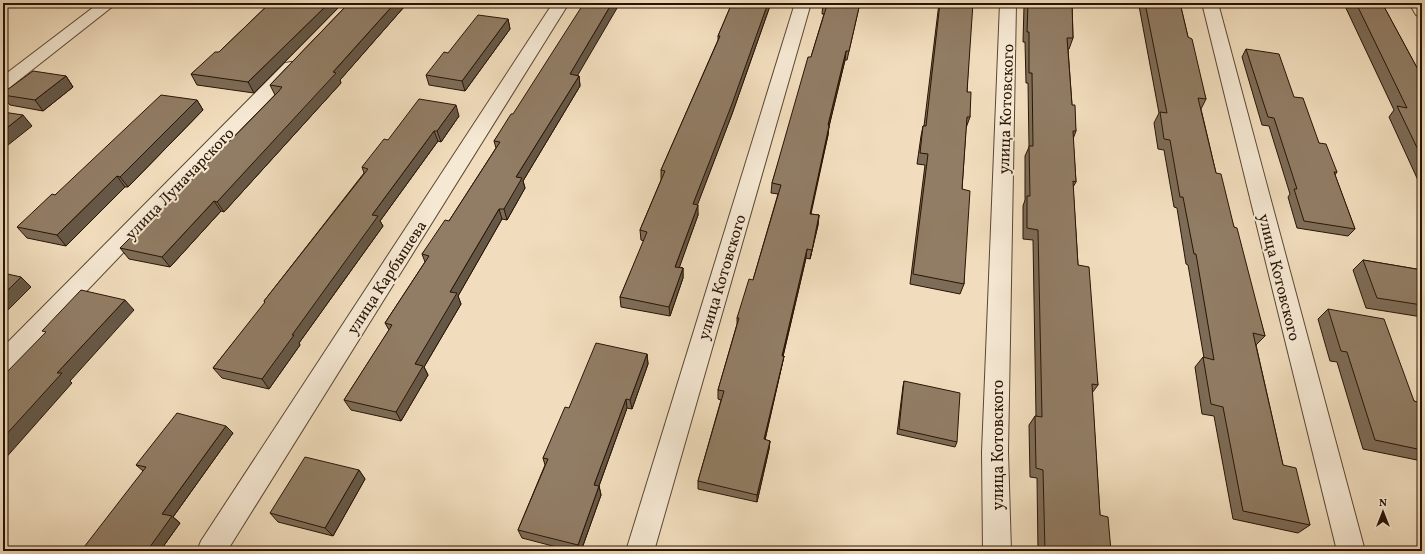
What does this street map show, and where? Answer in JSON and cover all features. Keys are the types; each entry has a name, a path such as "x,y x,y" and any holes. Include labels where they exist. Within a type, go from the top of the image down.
{"street":[{"path":"5,81 109,3"},
{"name":"улица Карбышева","path":"211,551 561,3"},
{"name":"улица Котовского","path":"640,551 803,3"},
{"name":"улица Котовского","path":"997,551 995,452 1008,3"},
{"name":"улица Котовского","path":"1210,3 1351,551"},
{"path":"1417,3 1422,12"},
{"name":"улица Луначарского","path":"3,363 304,54"}],"building":[{"path":"270,3 329,3 248,82 191,74 215,52 219,52"},
{"path":"349,3 395,3 333,72 336,73 217,202 214,201 162,257 120,248 154,214 157,215 279,91 282,87 270,85"},
{"path":"584,3 612,3 570,74 579,76 516,177 522,178 504,209 499,209 450,292 457,293 415,364 423,366 396,412 344,400 392,325 385,323 429,256 422,254 445,220 449,221 500,142 494,141"},
{"path":"732,3 768,3 732,104 693,204 698,205 675,267 683,268 669,307 620,297 647,232 640,230 665,171 661,170 720,36 718,36"},
{"path":"823,3 860,3 849,51 846,51 828,125 810,214 819,215 812,250 807,249 782,356 784,356 764,439 770,441 757,495 698,481 724,391 718,390 739,318 737,318 749,279 753,280 781,185 772,183 808,57 811,57 827,5 823,5"},
{"path":"940,3 973,3 967,92 971,92 970,117 967,117 962,189 970,191 964,284 913,274 928,154 920,153 923,126 926,126"},
{"path":"1028,3 1072,3 1073,38 1067,38 1072,105 1075,105 1076,131 1073,131 1076,182 1073,181 1078,265 1089,267 1098,385 1092,384 1100,515 1108,517 1111,551 1045,551 1043,470 1036,468 1035,416 1042,417 1038,230 1027,228 1027,196 1030,196 1029,146 1033,146 1032,73 1029,73 1029,32 1027,32"},
{"path":"1145,3 1180,3 1188,37 1192,39 1206,99 1198,98 1216,173 1221,174 1234,227 1237,228 1265,336 1253,333 1283,465 1296,468 1310,525 1243,511 1223,407 1211,404 1203,357 1214,360 1196,254 1194,254 1183,197 1180,197 1170,140 1164,139 1160,112 1167,113"},
{"path":"1356,3 1382,3 1422,77 1422,158 1397,106 1407,108"},
{"path":"478,15 508,19 462,81 426,75 444,52 448,53"},
{"path":"1246,49 1279,54 1294,97 1303,98 1319,143 1326,144 1337,172 1334,172 1355,229 1304,221 1294,189 1297,189 1274,118 1268,117"},
{"path":"33,71 66,76 35,100 3,95 3,93"},
{"path":"161,95 197,100 120,177 117,176 57,235 17,227 52,194 55,195"},
{"path":"419,99 456,105 437,131 434,131 372,215 378,216 262,379 213,368 368,169 362,167 384,139 388,140"},
{"path":"3,112 23,115 3,131"},
{"path":"1363,260 1422,270 1422,305 1377,298"},
{"path":"3,273 21,277 3,295"},
{"path":"81,290 125,300 57,373 62,373 3,438 3,376 46,332 42,331"},
{"path":"1328,309 1384,319 1414,401 1421,403 1422,405 1422,450 1375,440 1347,352 1341,351"},
{"path":"596,343 647,354 630,400 626,399 594,485 599,486 578,545 518,530 548,459 543,458 565,407 569,408"},
{"path":"904,381 960,393 957,442 899,429"},
{"path":"177,413 226,426 162,514 172,516 147,551 81,551 146,467 136,465"},
{"path":"305,457 359,470 325,528 270,513"}]}
